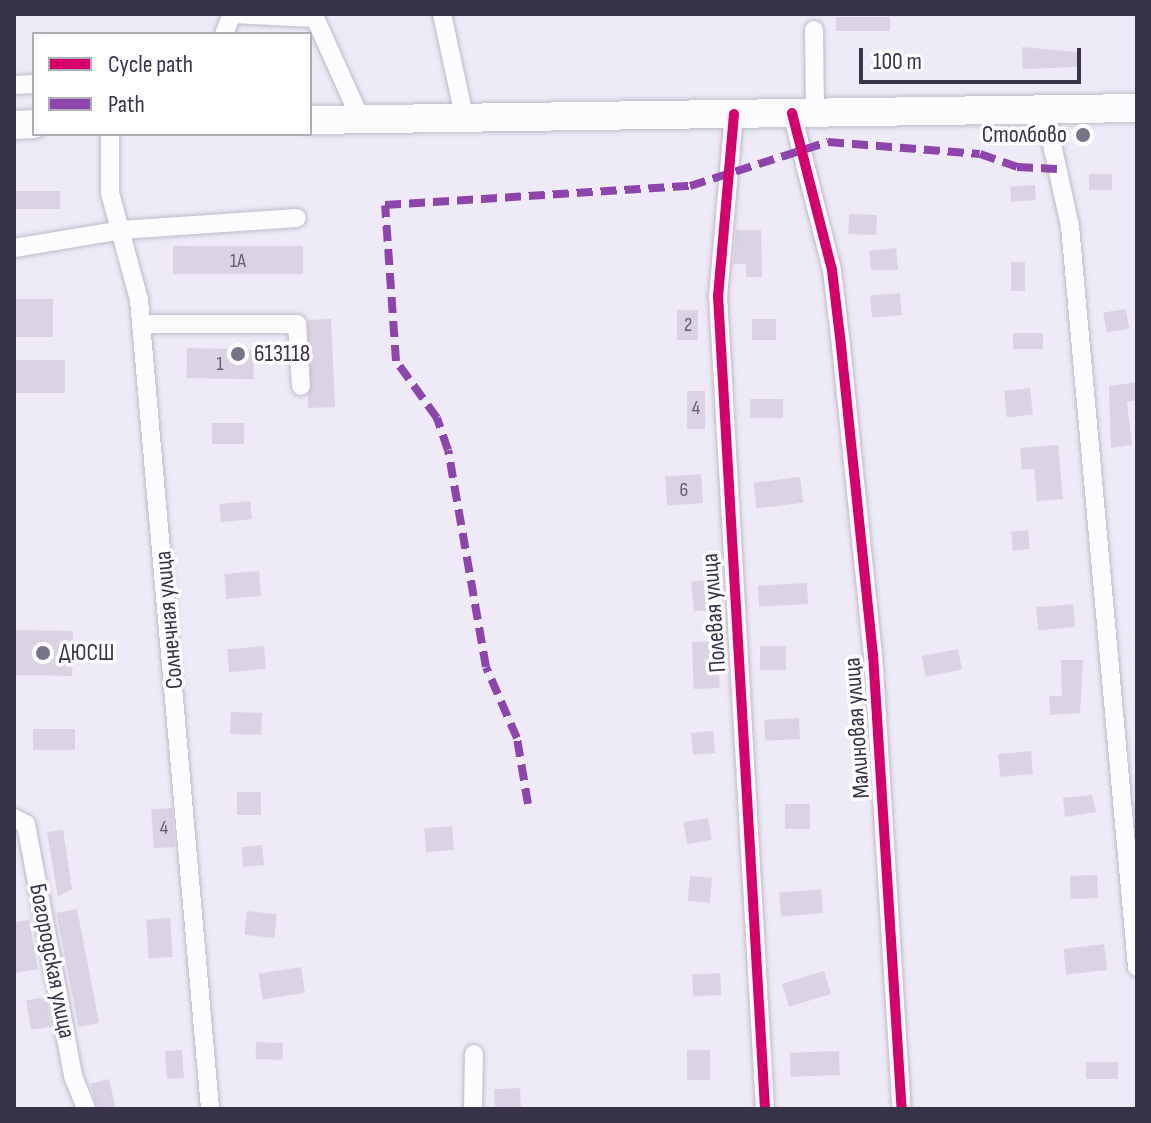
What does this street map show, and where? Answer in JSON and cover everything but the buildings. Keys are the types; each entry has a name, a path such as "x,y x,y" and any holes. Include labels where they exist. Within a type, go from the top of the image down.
{"highway":[{"path":"312,120 1137,108"}],"street":[{"path":"225,32 232,14 315,18 361,120"},
{"path":"442,14 464,116"},
{"name":"Малиновая улица","path":"814,30 804,113 832,270 873,654 902,1109"},
{"path":"1044,108 1070,226 1137,967"},
{"name":"Полевая улица","path":"734,114 718,296 765,1109"},
{"name":"Солнечная улица","path":"110,136 110,193 141,324 210,1109"},
{"path":"14,248 121,230 297,218"},
{"path":"141,324 297,324 301,386"},
{"name":"Богородская улица","path":"14,818 26,824 73,1076 86,1109"},
{"path":"473,1109 474,1054"}],"marked path":[{"path":"528,804 517,738 486,667 448,450 437,418 396,361 385,205 690,186 828,142 980,154 1017,167 1057,169"}],"cycle path":[{"path":"792,113 832,270 841,346 873,654 902,1109"},
{"path":"734,114 718,296 765,1109"}],"place":[{"name":"Столбово","path":"1083,135"},
{"name":"613118","path":"238,354"},
{"name":"ДЮСШ","path":"43,653"}]}
